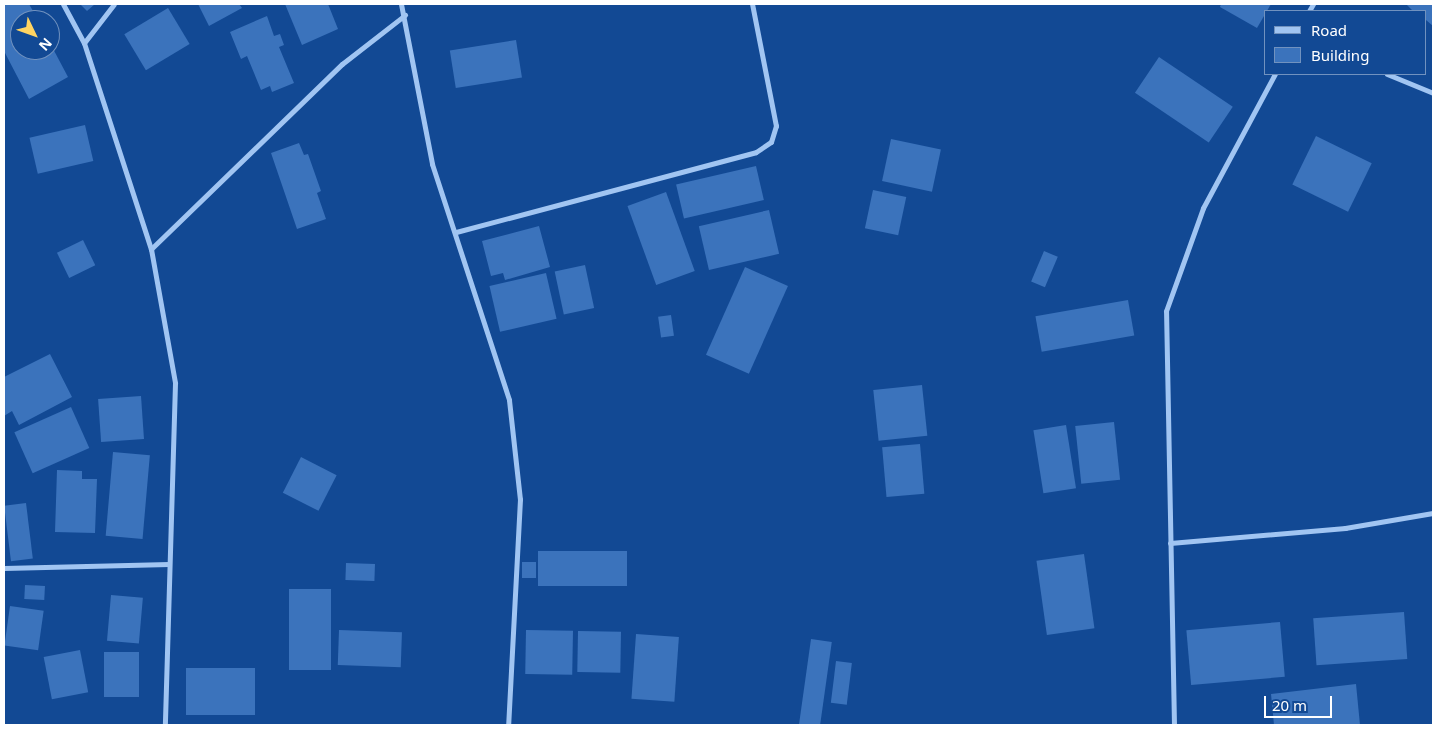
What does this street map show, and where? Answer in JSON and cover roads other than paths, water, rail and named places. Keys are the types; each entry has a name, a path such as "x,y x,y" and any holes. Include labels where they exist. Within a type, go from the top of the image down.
{"street":[{"path":"63,4 84,43 151,249 175,383 174,493 169,564 165,725"},
{"path":"84,43 114,4"},
{"path":"401,4 405,15 432,164 456,232 509,400 516,447 520,499 508,725"},
{"path":"456,232 756,152 771,142 776,126 752,4"},
{"path":"151,249 342,64 405,15"},
{"path":"1174,725 1166,311 1203,208 1274,75"},
{"path":"1389,75 1433,93"},
{"path":"1170,543 1345,528 1433,513"},
{"path":"4,568 169,564"}]}
